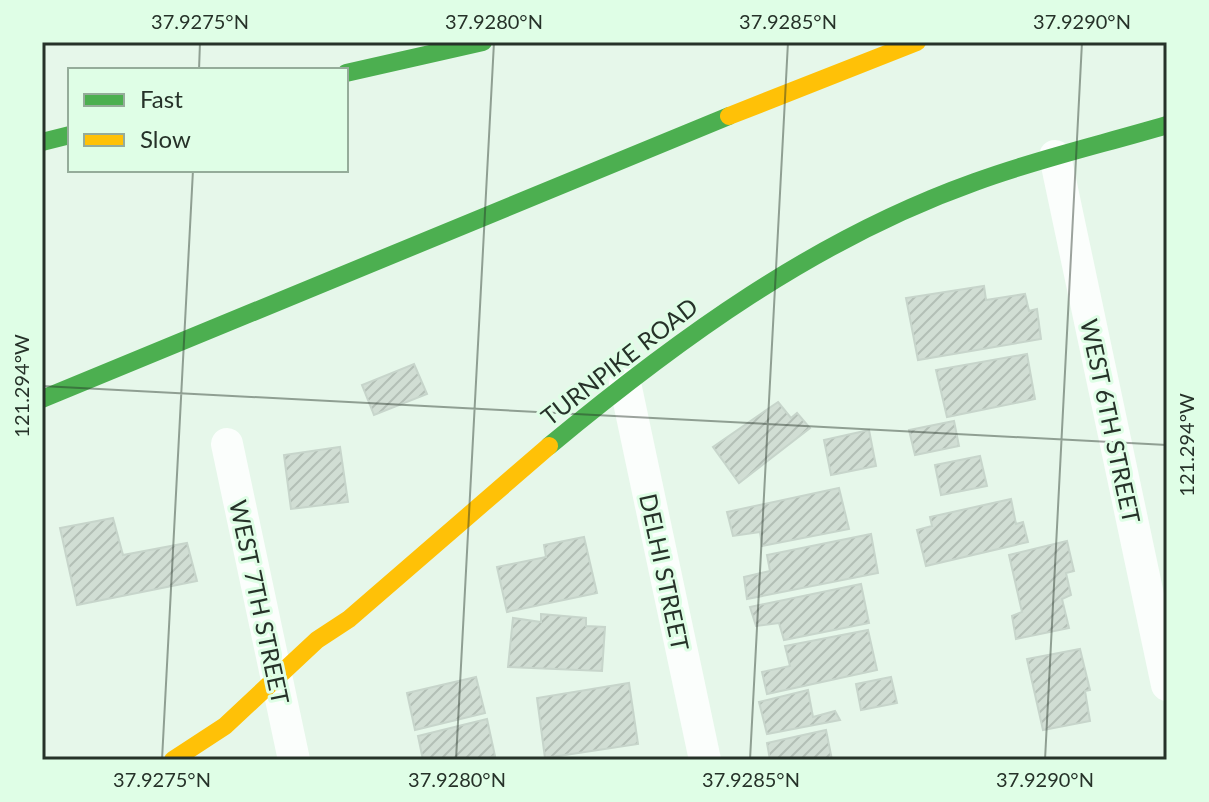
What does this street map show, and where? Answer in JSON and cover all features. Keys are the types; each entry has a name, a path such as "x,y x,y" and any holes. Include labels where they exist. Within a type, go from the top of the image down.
{"main road":[{"path":"348,73 483,42"},
{"path":"42,399 446,235 744,109 917,42"},
{"name":"TURNPIKE ROAD","path":"173,760 225,726 317,640 349,619 490,494 625,383 745,296 847,239 974,182 1167,125"},
{"path":"42,142 68,136"}],"street":[{"name":"WEST 6TH STREET","path":"1055,156 1167,685"},
{"name":"DELHI STREET","path":"625,383 705,760"},
{"name":"WEST 7TH STREET","path":"227,444 294,760"}],"building":[{"path":"984,286 986,300 1025,294 1029,311 1037,309 1041,339 918,360 906,298"},
{"path":"1027,354 1035,399 947,417 936,370"},
{"path":"414,364 427,394 374,415 362,385"},
{"path":"778,402 791,418 797,413 810,428 739,483 713,447"},
{"path":"954,421 959,446 915,455 909,430"},
{"path":"869,430 876,466 831,475 824,440"},
{"path":"340,447 348,502 291,509 284,455"},
{"path":"980,456 987,486 941,495 935,465"},
{"path":"839,488 849,529 762,546 760,532 733,536 727,512"},
{"path":"1011,499 1016,524 1023,522 1028,542 926,566 917,530 932,526 930,517"},
{"path":"113,518 123,555 187,543 197,581 77,605 60,528"},
{"path":"871,534 878,573 747,599 744,577 770,571 767,555"},
{"path":"584,537 597,593 507,612 497,567 546,557 544,545"},
{"path":"1067,541 1074,571 1066,573 1071,595 1062,599 1069,628 1016,639 1012,616 1022,612 1009,555"},
{"path":"861,584 869,623 784,640 779,623 756,626 750,607"},
{"path":"541,614 586,618 586,626 605,627 602,671 508,667 513,618 541,622"},
{"path":"868,630 877,670 767,694 762,672 790,666 785,646"},
{"path":"1080,649 1090,690 1085,691 1090,721 1043,730 1027,659"},
{"path":"476,677 485,713 415,730 407,693"},
{"path":"891,677 897,703 861,710 856,684"},
{"path":"629,683 638,744 545,758 537,698"},
{"path":"808,690 813,717 835,711 840,720 767,734 759,702"},
{"path":"487,719 495,756 480,760 423,760 418,736"},
{"path":"826,730 832,760 770,760 767,743"}],"traffic: fast":[{"path":"348,73 483,42"},
{"path":"42,399 729,116"},
{"path":"549,446 698,330 804,262 859,232 916,205 998,174 1167,125"},
{"path":"42,142 68,136"}],"traffic: slow":[{"path":"729,116 917,42"},
{"path":"173,760 225,726 317,640 349,619 549,446"}]}
